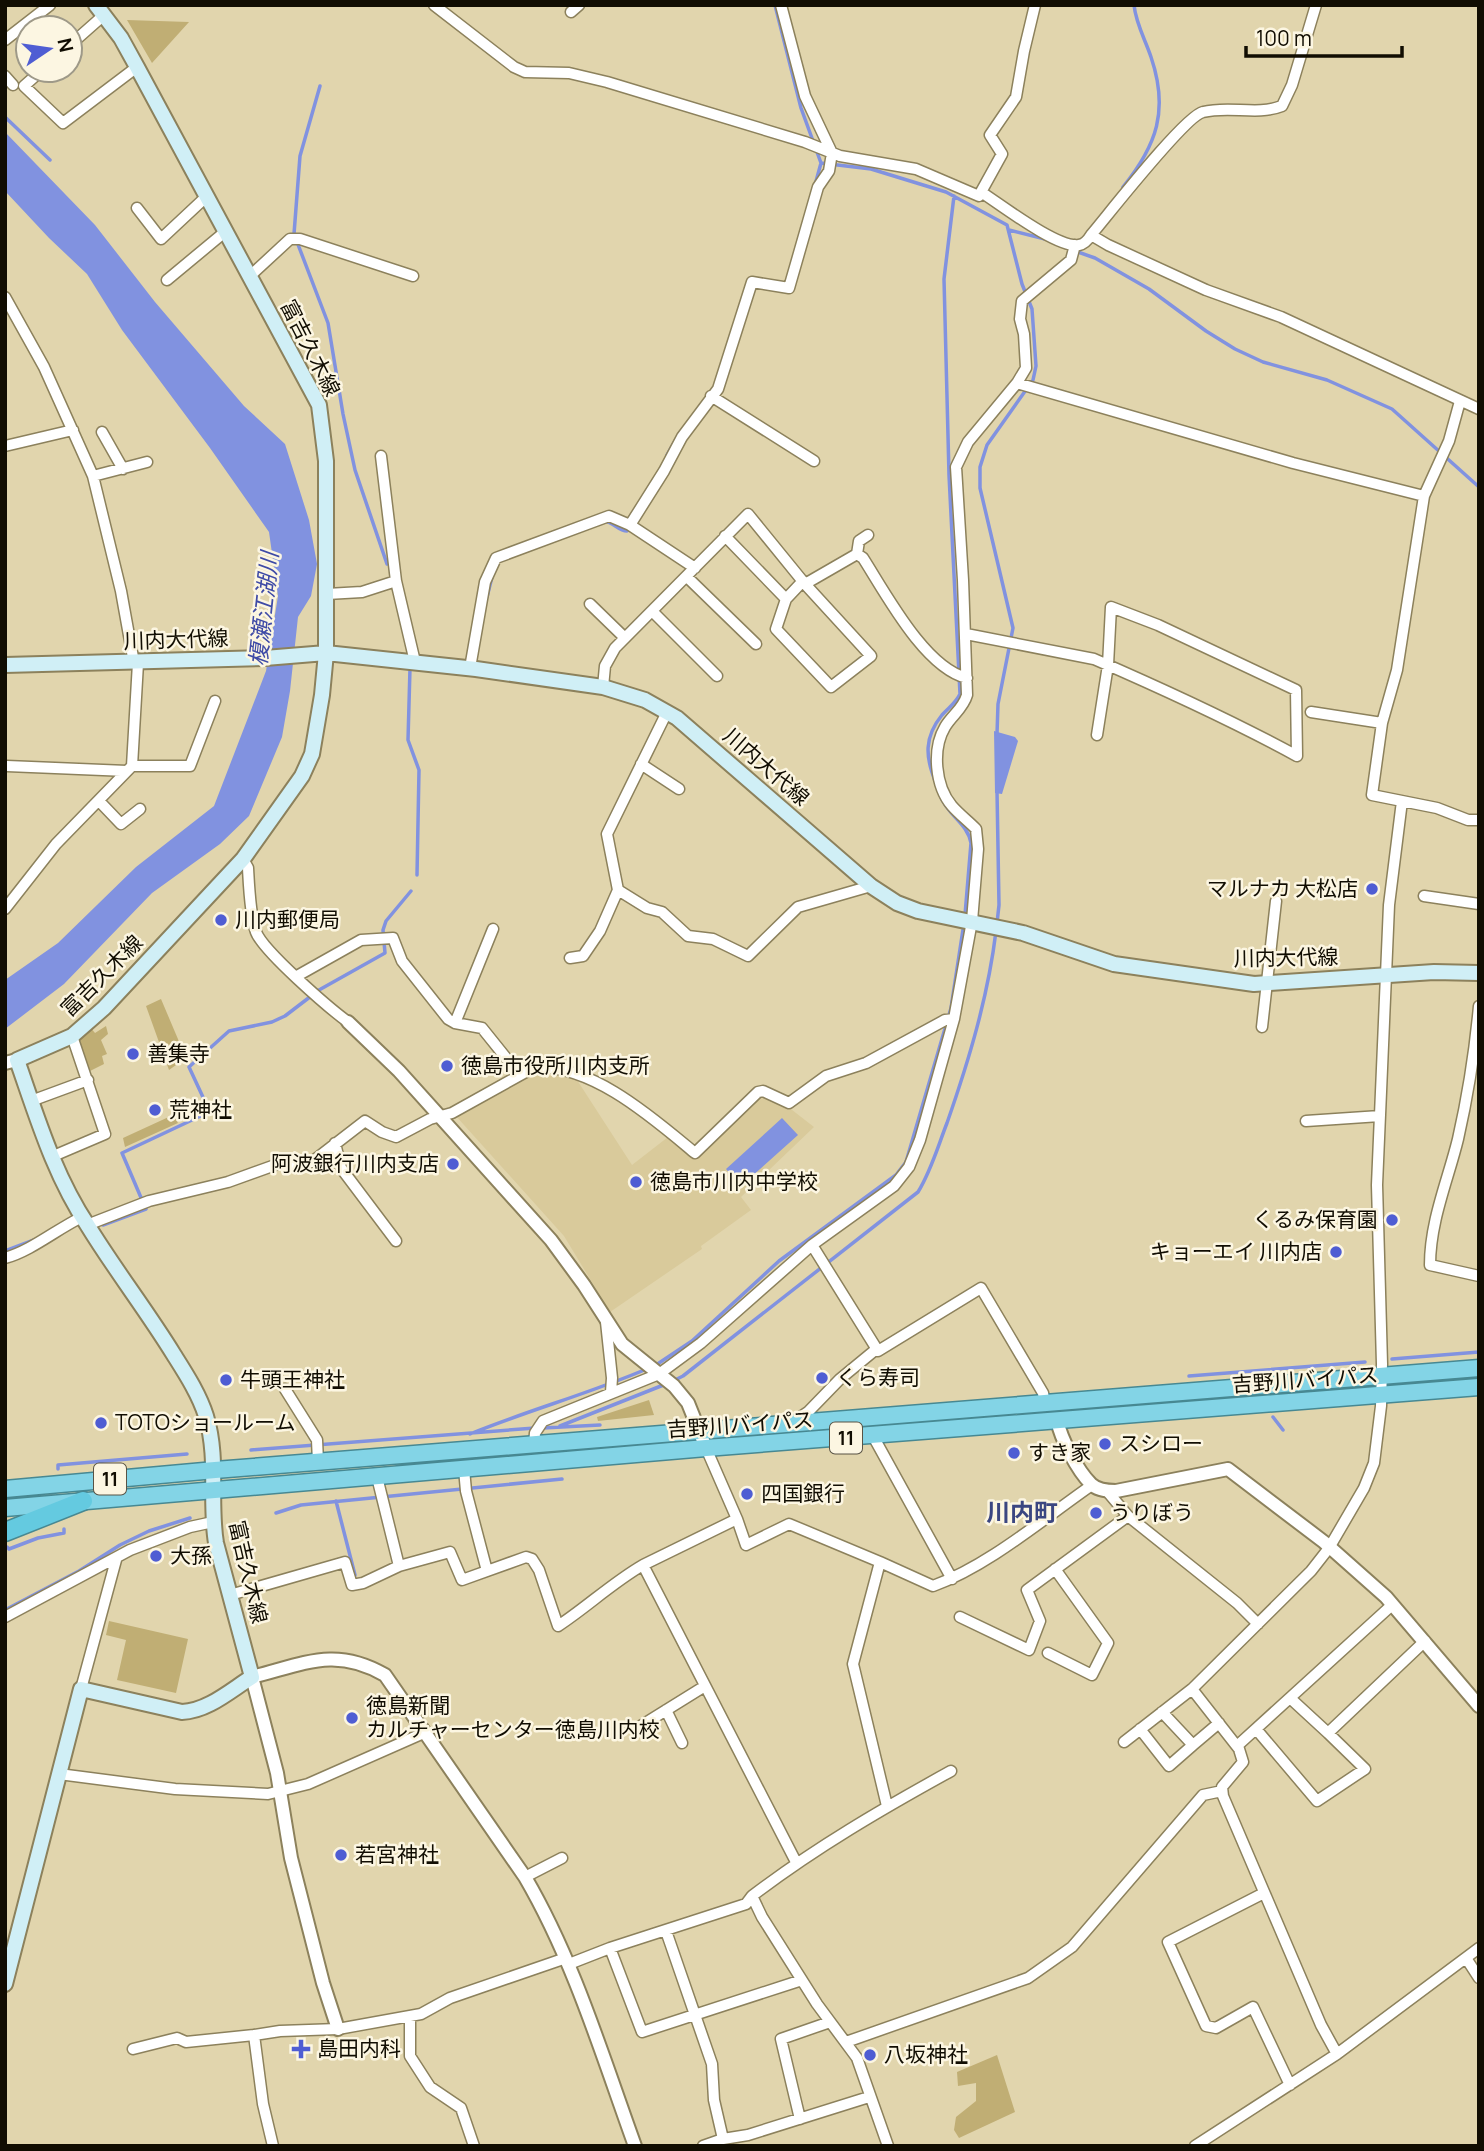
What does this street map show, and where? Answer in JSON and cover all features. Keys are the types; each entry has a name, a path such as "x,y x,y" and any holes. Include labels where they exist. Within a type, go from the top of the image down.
{"highway":[{"name":"吉野川バイパス","path":"5,1489 215,1470 317,1451 537,1433 701,1432 1479,1368"},
{"name":"吉野川バイパス","path":"5,1507 377,1477 465,1482 706,1448 1479,1387"},
{"path":"5,1532 83,1501"}],"main road":[{"name":"富吉久木線","path":"100,10 121,38 319,405 326,460 326,653 312,754 302,776 243,859 104,1008 72,1036 11,1061 31,1101 51,1157 84,1221 190,1380 207,1418 215,1470 213,1522 252,1677"},
{"name":"川内大代線","path":"5,665 136,663 326,653 470,668 603,687 645,700 677,718 871,886 897,903 918,911 1023,933 1114,964 1254,984 1434,972 1479,973"},
{"path":"5,1984 10,1946 81,1689 192,1712 252,1677"}],"street":[{"path":"5,40 50,5"},
{"path":"434,5 514,67 525,72 569,73 607,82 816,146 831,156 916,169 979,196 1002,154 990,135 1016,97 1035,5"},
{"path":"630,525 682,437 721,382 752,282 789,288 818,187 829,171 831,156 805,96 781,5"},
{"path":"537,1433 611,1385 660,1375 701,1343 811,1245 894,1186 909,1167 920,1139 950,1020 978,849 976,829 952,805 946,795 937,762 940,737 964,704 961,677 966,634 956,467 968,442 1025,385 1024,334 1020,319 1022,301 1074,250 1087,242 1171,139 1199,112 1225,109 1269,111 1282,106 1292,85 1316,5"},
{"path":"84,29 100,10"},
{"path":"26,84 24,86 63,124 137,67"},
{"path":"5,76 13,86"},
{"path":"981,192 1027,224 1074,250"},
{"path":"136,208 161,239 207,196"},
{"path":"167,280 226,231"},
{"path":"1091,234 1108,245 1206,290 1281,317 1479,409"},
{"path":"250,276 290,239 413,276"},
{"path":"5,297 44,367 93,477 136,663 129,769 56,844 5,909"},
{"path":"1025,385 1293,463 1424,496"},
{"path":"711,396 814,461"},
{"path":"1460,401 1449,441 1424,496 1397,670 1382,723 1372,795 1437,808 1468,820 1479,820"},
{"path":"5,446 73,430"},
{"path":"102,432 123,468"},
{"path":"381,456 396,581 415,662"},
{"path":"93,477 147,462"},
{"path":"603,687 605,666 615,649 748,514 804,583 871,656 831,687 776,629 786,599 804,583 857,554"},
{"path":"470,668 485,582 496,558 610,516 630,525 695,568"},
{"path":"857,554 859,541 868,535"},
{"path":"725,536 786,599"},
{"path":"857,554 863,558 925,651 961,677"},
{"path":"687,576 756,644"},
{"path":"327,594 362,592 396,581"},
{"path":"590,604 625,638"},
{"path":"966,634 1094,659 1108,666 1237,724 1297,756 1296,690 1111,607 1108,666 1097,734"},
{"path":"652,611 717,676"},
{"path":"7,766 129,769 190,766 215,701"},
{"path":"570,958 583,956 600,931 618,890 607,834 667,712"},
{"path":"1311,712 1382,723"},
{"path":"641,764 679,789"},
{"path":"99,801 121,824 140,809"},
{"path":"1124,1742 1192,1689 1329,1548 1364,1488 1374,1463 1382,1376 1377,1185 1389,905 1402,801"},
{"path":"243,859 248,868 256,933 273,954 399,1071 551,1240 622,1344 660,1375 688,1403 746,1545 789,1524 933,1586 953,1579 1092,1485"},
{"path":"618,890 647,908 662,912 688,936 713,939 748,956 798,906 871,886"},
{"path":"1424,896 1479,904"},
{"path":"1262,1027 1276,901"},
{"path":"455,1023 493,929"},
{"path":"297,976 361,940 393,938 402,961 447,1018 455,1023 482,1028 519,1074"},
{"path":"1479,1006 1475,1052 1463,1114 1441,1198 1430,1265 1479,1276"},
{"path":"5,1258 36,1245 57,1229 149,1201 228,1182 278,1164 298,1166 313,1162 365,1121 396,1137 452,1113 519,1074 540,1067 575,1074 629,1101 695,1153 758,1092 771,1094 789,1103 826,1076 866,1063 950,1020"},
{"path":"51,1157 105,1134 72,1036"},
{"path":"31,1101 88,1080"},
{"path":"1306,1121 1380,1116"},
{"path":"335,1143 341,1168 396,1241"},
{"path":"811,1245 878,1350"},
{"path":"793,1423 874,1351 981,1288 1043,1393 1045,1404"},
{"path":"606,1322 611,1385"},
{"path":"285,1389 317,1451"},
{"path":"1057,1420 1059,1432 1092,1485 1107,1491 1116,1492 1228,1469 1349,1563 1425,1641 1479,1706"},
{"path":"873,1436 953,1579"},
{"path":"377,1477 400,1566"},
{"path":"465,1482 487,1572"},
{"path":"1107,1491 1128,1516 1237,1603 1258,1624"},
{"path":"960,1617 1029,1650 1040,1621 1027,1590 1128,1516"},
{"path":"230,1595 345,1562 352,1585 363,1583 400,1566 450,1552 462,1580 526,1557 532,1559 538,1570 558,1626 643,1565 737,1519"},
{"path":"5,1617 116,1560 130,1550 213,1522"},
{"path":"81,1689 116,1560"},
{"path":"880,1562 853,1664 887,1806"},
{"path":"643,1565 796,1862"},
{"path":"1048,1653 1092,1675 1108,1643 1055,1569"},
{"path":"1237,1746 1392,1605"},
{"path":"1328,1733 1425,1641"},
{"path":"338,2029 323,1983 291,1858 281,1793 252,1677 336,1657 354,1660 385,1675 525,1877 545,1911 568,1961 635,2146"},
{"path":"639,1727 705,1686"},
{"path":"1192,1689 1237,1746 1243,1762 1222,1787 1222,1791 1321,2025 1336,2054"},
{"path":"1256,1729 1317,1801 1365,1769 1290,1698"},
{"path":"666,1710 682,1743"},
{"path":"1163,1712 1193,1745"},
{"path":"1140,1729 1169,1766 1219,1723"},
{"path":"59,1774 175,1789 281,1793 426,1732"},
{"path":"133,2049 177,2038 186,2042 279,2031 338,2029 421,2014 450,1998 746,1904 752,1896 796,1862 887,1806 951,1771"},
{"path":"846,2042 1028,1978 1072,1947 1203,1795 1222,1791"},
{"path":"525,1877 562,1858"},
{"path":"1265,1894 1168,1942 1206,2026 1216,2028 1254,2007 1290,2085"},
{"path":"752,1896 762,1917 802,1980 857,2058 888,2146"},
{"path":"666,1931 712,2064 714,2099 725,2141"},
{"path":"610,1948 642,2032 802,1980"},
{"path":"1195,2146 1336,2054 1479,1948"},
{"path":"1466,1958 1479,1978"},
{"path":"410,2016 410,2056 430,2087 461,2108 474,2146"},
{"path":"800,2119 781,2039 830,2022"},
{"path":"254,2035 263,2104 273,2146"},
{"path":"703,2146 869,2097"}],"shaded area":[{"path":"127,20 189,22 152,63"},
{"path":"161,999 186,1058 169,1070 146,1006"},
{"path":"106,1026 108,1034 101,1040 107,1054 102,1056 104,1064 90,1071 80,1047 80,1036 90,1027 95,1033"},
{"name":"徳島市川内中学校","path":"539,1072 577,1080 632,1165 668,1137 696,1158 732,1126 757,1097 787,1106 814,1127 741,1197 751,1210 701,1246 702,1249 610,1312 564,1236 455,1115 529,1073"},
{"path":"173,1115 178,1123 125,1147 123,1138"},
{"path":"649,1400 654,1415 598,1421 597,1417"},
{"path":"109,1621 188,1639 176,1693 117,1680 126,1640 106,1635"},
{"path":"997,2055 1015,2112 959,2138 954,2130 956,2117 976,2101 976,2083 958,2086 957,2072"}],"water":[{"path":"5,132 95,225 155,302 244,406 285,444 309,520 317,564 311,596 298,617 282,737 249,816 220,844 152,893 64,984 5,1029 5,980 58,943 136,867 214,806 266,671 278,596 269,532 122,330 87,274 5,191"},
{"path":"994,731 1015,737 1018,741 1002,794 995,793"},
{"path":"782,1118 798,1135 741,1186 726,1169"}],"waterway":[{"path":"775,5 801,108 821,163 871,169 946,192 1007,225 1022,284 1032,309 1036,366 1033,380 987,445 980,467 980,488 1013,628 998,704 997,734"},
{"path":"1123,187 1135,172 1152,141 1159,110 1156,76 1134,5"},
{"path":"320,86 300,156 294,234 328,323 355,470 387,564"},
{"path":"5,117 50,160"},
{"path":"815,185 821,163"},
{"path":"936,783 928,756 929,739 936,723 960,694 949,475 944,279 954,196"},
{"path":"1009,230 1045,239"},
{"path":"1075,251 1095,258 1149,289 1235,349 1263,362 1327,380 1392,409 1479,487"},
{"path":"667,455 680,432"},
{"path":"604,521 627,531"},
{"path":"487,597 492,577"},
{"path":"410,668 408,740 419,770 417,875"},
{"path":"997,791 997,923"},
{"path":"941,797 966,830 971,843 965,915"},
{"path":"142,1200 122,1153 207,1113 208,1108 189,1067 229,1031 272,1022 285,1016 319,990 385,953 383,930 386,921 411,891"},
{"path":"656,1365 692,1341 779,1261 896,1175 906,1162 951,1008 964,923"},
{"path":"673,1381 683,1376 918,1192 927,1176 970,1052 983,1004 996,931"},
{"path":"103,1225 146,1209 145,1207"},
{"path":"5,1251 34,1240"},
{"path":"1392,1359 1479,1352"},
{"path":"1189,1376 1365,1362"},
{"path":"470,1434 649,1368"},
{"path":"560,1426 666,1384"},
{"path":"1273,1417 1283,1430"},
{"path":"543,1428 600,1425"},
{"path":"251,1450 535,1428"},
{"path":"58,1469 58,1465 187,1454"},
{"path":"276,1513 301,1505 562,1479"},
{"path":"336,1501 355,1575"},
{"path":"5,1610 79,1571 120,1545 149,1531 190,1518"},
{"path":"7,1547 9,1549 38,1538 64,1533 64,1529"}],"place":[{"name":"マルナカ 大松店","path":"1372,889"},
{"name":"川内郵便局","path":"221,920"},
{"name":"善集寺","path":"133,1054"},
{"name":"徳島市役所川内支所","path":"447,1066"},
{"name":"荒神社","path":"155,1110"},
{"name":"阿波銀行川内支店","path":"453,1164"},
{"name":"徳島市川内中学校","path":"636,1182"},
{"name":"くるみ保育園","path":"1392,1220"},
{"name":"キョーエイ 川内店","path":"1336,1252"},
{"name":"くら寿司","path":"822,1378"},
{"name":"牛頭王神社","path":"226,1380"},
{"name":"TOTOショールーム","path":"101,1423"},
{"name":"スシロー","path":"1105,1444"},
{"name":"すき家","path":"1014,1453"},
{"name":"四国銀行","path":"747,1494"},
{"name":"うりぼう","path":"1096,1513"},
{"name":"大孫","path":"156,1556"},
{"name":"徳島新聞 カルチャーセンター徳島川内校","path":"352,1718"},
{"name":"若宮神社","path":"341,1855"},
{"name":"島田内科","path":"301,2049"},
{"name":"八坂神社","path":"870,2055"}],"district":[{"name":"川内町","path":"1022,1513"}],"water label":[{"name":"榎瀬江湖川","path":"264,609"}]}
